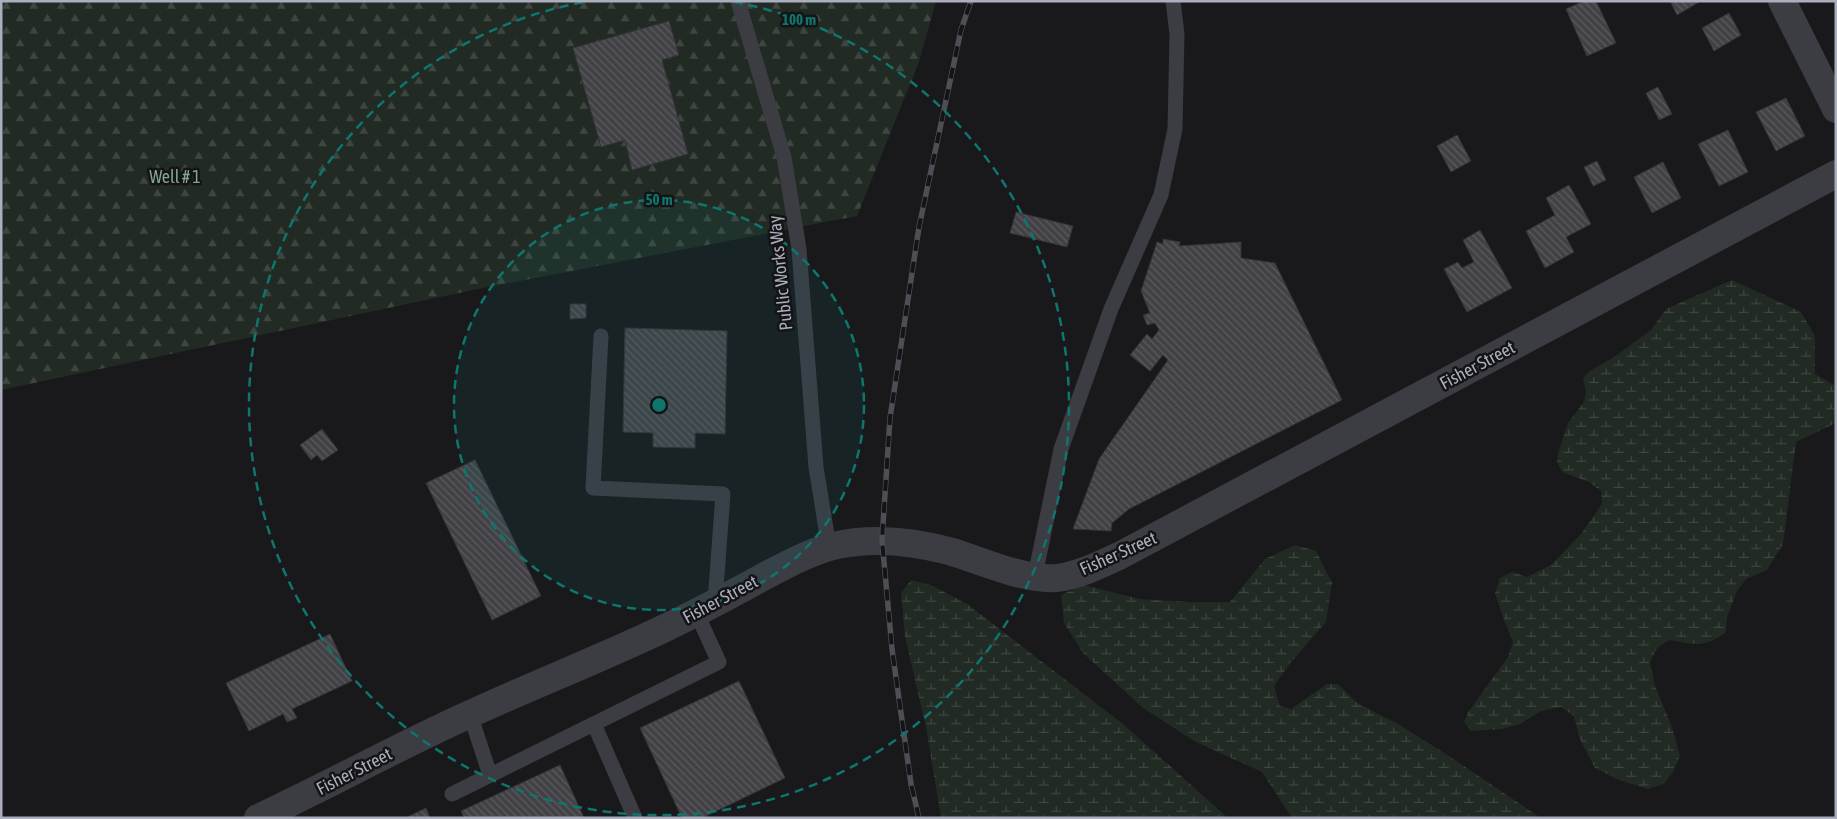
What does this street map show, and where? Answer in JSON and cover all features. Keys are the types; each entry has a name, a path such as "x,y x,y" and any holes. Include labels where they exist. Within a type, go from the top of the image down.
{"street":[{"path":"1782,1 1836,109"},
{"name":"Fisher Street","path":"258,818 389,752 470,714 666,628 786,565 829,547 851,542 882,540 947,551 1008,570 1035,576 1057,578 1087,570 1119,556 1836,174"}],"lane":[{"name":"Public Works Way","path":"738,1 784,157 799,249 816,467 829,547"},
{"path":"1035,576 1062,449 1111,309 1161,195 1175,129 1177,34 1173,1"},
{"path":"452,794 719,662 705,607 722,494 592,488 602,336"},
{"path":"470,714 490,775"},
{"path":"594,724 635,818"}],"green space":[{"name":"Well # 1","path":"1,1 936,1 919,62 857,216 473,290 1,390"},
{"path":"1732,280 1801,312 1815,336 1815,374 1836,386 1836,423 1796,442 1783,544 1767,570 1746,579 1737,591 1727,617 1726,632 1711,641 1699,644 1669,640 1657,648 1650,662 1655,686 1672,727 1680,756 1673,772 1664,784 1648,789 1619,780 1595,768 1579,737 1574,716 1561,707 1541,711 1520,724 1502,729 1471,731 1464,722 1469,711 1508,657 1513,642 1495,593 1500,578 1512,572 1527,577 1551,565 1581,534 1602,504 1601,491 1589,482 1562,472 1557,462 1568,423 1584,402 1586,392 1583,378 1590,371 1614,357 1651,330 1666,309"},
{"path":"1295,545 1316,551 1332,583 1326,622 1291,662 1274,686 1280,706 1291,709 1327,684 1338,684 1357,703 1398,724 1443,752 1541,818 1292,818 1262,772 1196,742 1143,708 1083,653 1064,623 1061,595 1083,585 1140,599 1230,602 1265,559"},
{"path":"911,580 931,585 967,604 1123,724 1228,818 941,818 926,727 905,637 901,593"}],"building":[{"path":"1584,1 1596,1 1616,43 1587,56 1566,9"},
{"path":"1670,1 1701,1 1677,15"},
{"path":"1729,13 1741,35 1714,51 1702,28"},
{"path":"669,21 679,55 662,60 688,154 632,170 625,140 601,147 573,48"},
{"path":"1658,87 1672,114 1659,120 1646,93"},
{"path":"1786,98 1805,136 1776,151 1756,112"},
{"path":"1728,130 1748,172 1719,186 1698,144"},
{"path":"1457,135 1471,161 1451,172 1437,146"},
{"path":"1597,161 1606,180 1593,186 1584,167"},
{"path":"1663,162 1681,198 1652,213 1634,177"},
{"path":"1569,185 1591,224 1566,237 1574,252 1545,268 1526,231 1555,215 1546,198"},
{"path":"1016,212 1073,226 1067,247 1010,233"},
{"path":"1480,230 1512,288 1467,312 1444,269 1458,262 1462,268 1474,262 1463,240"},
{"path":"1163,239 1180,242 1179,246 1241,242 1241,258 1275,263 1342,400 1129,509 1112,523 1111,531 1073,529 1099,459 1168,360 1163,355 1150,371 1130,355 1147,334 1152,339 1159,330 1155,323 1147,325 1143,315 1150,313 1141,291 1157,242 1163,244"},
{"path":"570,304 586,304 586,318 570,319"},
{"path":"625,328 727,331 725,434 695,433 695,448 653,447 653,433 623,432"},
{"path":"322,429 338,450 322,461 317,455 311,460 300,445"},
{"path":"475,460 541,596 492,620 426,483"},
{"path":"330,634 352,681 292,709 297,718 287,722 283,714 249,731 226,683"},
{"path":"739,681 785,778 702,818 682,818 640,728"},
{"path":"560,765 584,818 464,818 461,811"},
{"path":"426,808 430,818 407,817"}],"railway":[{"path":"919,818 911,784 892,649 882,540 890,418 919,227 961,30 971,1"}]}
